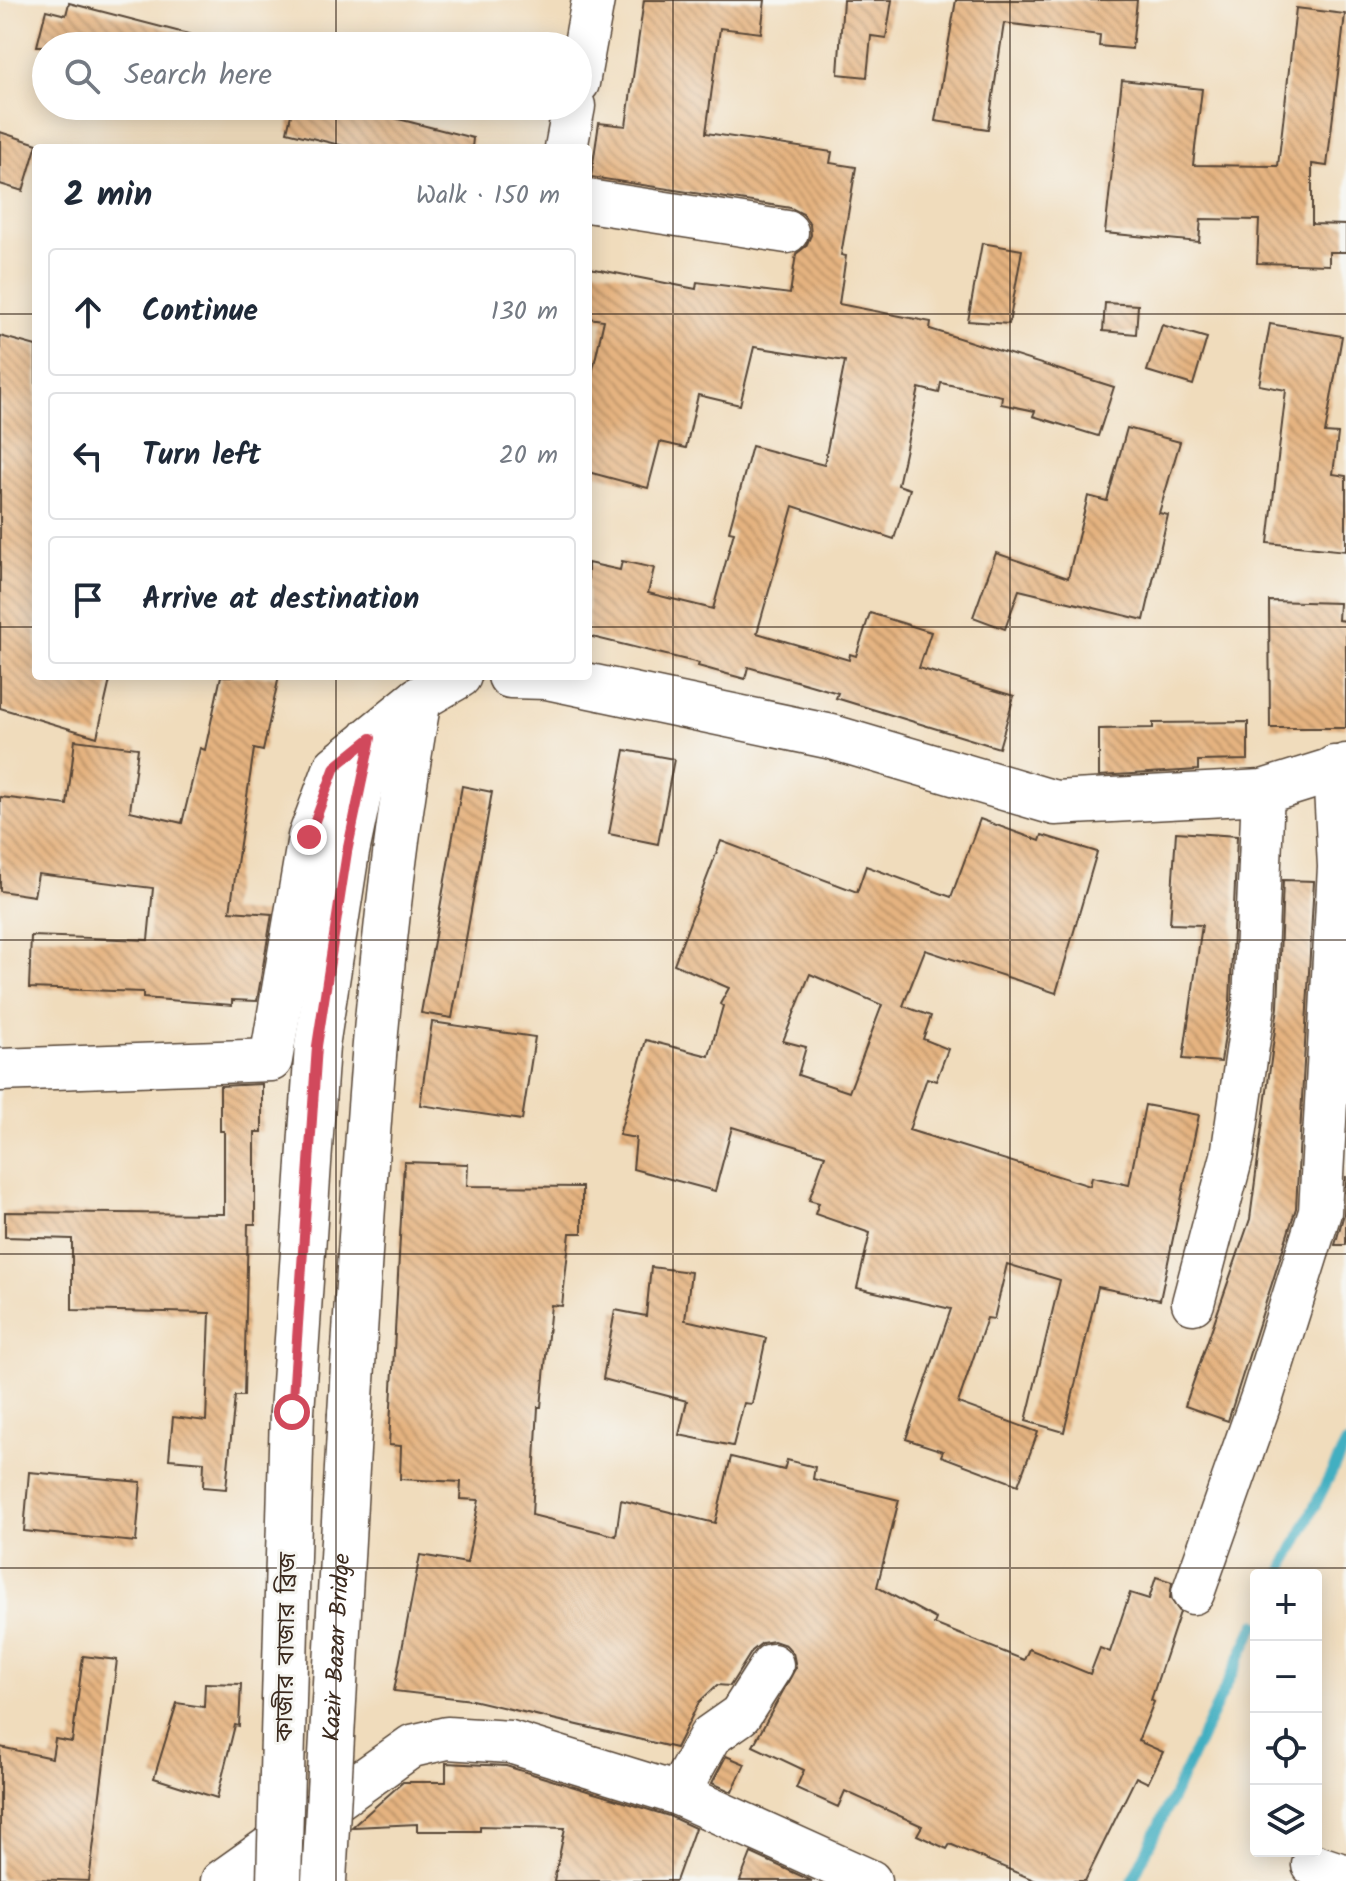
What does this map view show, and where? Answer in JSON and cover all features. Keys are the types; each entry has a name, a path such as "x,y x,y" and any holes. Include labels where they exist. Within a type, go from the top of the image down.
{"main road":[{"path":"371,738 419,699 452,680"},
{"path":"561,680 832,737 1055,803 1263,792 1340,766"},
{"name":"Kazir Bazar Bridge","path":"324,1881 372,1070 388,901 419,699"},
{"name":"কাজীর বাজার ব্রিজ","path":"279,1881 292,1412 317,1046 347,852 371,738"}],"street":[{"path":"587,32 592,0"},
{"path":"567,144 571,120"},
{"path":"592,202 787,232"},
{"path":"0,1070 271,1060 309,837 335,767 371,738"},
{"path":"1193,1593 1262,1397 1320,1212 1339,867 1340,766"},
{"path":"1193,1303 1232,1156 1254,1004 1263,792"},
{"path":"678,1794 710,1736 740,1715 772,1665"},
{"path":"222,1881 412,1746 447,1738 510,1742 678,1794 870,1881"}],"building":[{"path":"644,0 765,0 761,33 720,28 706,133 832,152 830,163 856,167 841,255 846,256 839,304 931,322 930,329 1114,387 1098,436 1033,416 1035,411 1001,404 1002,396 941,383 939,393 919,388 898,485 910,489 894,539 793,506 757,633 849,660 850,654 856,656 870,613 931,632 919,668 1014,696 999,748 836,698 838,693 748,667 745,679 698,666 699,663 592,637 592,564 620,570 622,561 654,568 648,593 713,609 734,532 729,531 752,446 824,465 845,361 754,347 740,405 698,395 686,448 660,442 648,488 592,473 592,374 604,320 592,318 592,268 696,289 697,282 790,294 796,254 806,246 811,235 810,224 803,214 791,208 592,177 599,123 626,126"},
{"path":"843,0 892,0 886,38 871,36 867,77 838,74"},
{"path":"956,0 1137,0 1132,49 1099,46 1100,35 1004,23 988,129 935,121"},
{"path":"69,3 181,32 40,32 46,10 66,15"},
{"path":"1296,8 1345,14 1327,166 1312,164 1312,224 1346,225 1346,252 1329,252 1329,265 1257,263 1259,220 1201,219 1199,242 1105,233 1122,80 1202,89 1193,165 1278,166"},
{"path":"290,120 402,120 473,138 472,144 336,144 287,132"},
{"path":"0,132 37,144 32,144 32,161 23,191 0,184"},
{"path":"982,243 1022,250 1009,324 968,321"},
{"path":"1105,303 1138,305 1136,334 1103,331"},
{"path":"1270,324 1342,336 1325,433 1338,434 1333,474 1346,476 1346,551 1268,543 1286,390 1259,385"},
{"path":"1162,325 1207,338 1193,385 1147,371"},
{"path":"0,336 32,345 32,680 110,680 97,737 0,708"},
{"path":"1127,428 1180,442 1159,513 1168,515 1144,620 1019,590 1005,629 973,617 996,553 1068,578 1088,496 1107,501"},
{"path":"1269,601 1339,603 1338,620 1346,621 1346,728 1270,728"},
{"path":"220,680 278,680 263,751 254,749 230,911 272,914 257,1001 232,1000 232,1005 143,998 143,992 29,988 31,936 148,940 153,888 38,874 34,896 0,891 0,797 67,805 75,740 138,748 130,811 182,823 200,748 205,750"},
{"path":"1248,722 1248,760 1198,761 1198,770 1099,776 1099,729 1153,728 1153,723"},
{"path":"625,750 674,759 658,844 609,834"},
{"path":"462,786 492,792 452,1018 421,1013"},
{"path":"980,819 1040,841 1042,835 1097,852 1056,993 925,950 903,1006 931,1016 923,1039 948,1049 936,1081 927,1078 909,1130 1090,1186 1092,1177 1129,1185 1145,1105 1199,1115 1160,1300 1098,1287 1064,1432 1026,1421 1060,1280 1007,1264 994,1319 987,1318 958,1403 1038,1432 1018,1485 941,1456 943,1451 906,1439 951,1309 857,1288 870,1233 815,1214 819,1203 809,1200 825,1155 732,1127 715,1191 633,1169 636,1138 619,1135 646,1040 709,1056 723,1006 720,1004 729,988 674,964 721,841 857,892 866,866 951,897","holes":["810,974 882,1005 849,1092 798,1075 806,1047 783,1041"]},
{"path":"1176,832 1237,836 1230,1002 1221,1062 1183,1059 1202,925 1170,924"},
{"path":"1283,880 1314,881 1296,1208 1228,1421 1185,1406 1250,1219 1278,1007"},
{"path":"432,1022 535,1037 522,1120 420,1105"},
{"path":"262,1084 262,1132 255,1132 255,1224 248,1224 244,1396 235,1396 226,1489 203,1487 204,1462 169,1459 173,1417 206,1421 210,1313 72,1310 72,1239 5,1237 5,1212 224,1214 224,1131 220,1131 220,1086"},
{"path":"404,1162 468,1164 467,1186 582,1187 582,1233 570,1233 562,1306 551,1305 541,1407 538,1407 532,1515 616,1536 621,1500 715,1523 731,1457 784,1470 787,1460 815,1467 813,1479 899,1500 877,1587 936,1619 934,1624 1024,1660 1029,1649 1090,1674 1100,1648 1110,1652 1130,1593 1149,1599 1156,1577 1172,1582 1170,1598 1180,1612 1151,1700 1154,1702 1138,1741 1163,1752 1148,1783 1136,1777 1085,1881 1036,1881 950,1844 947,1849 917,1835 922,1826 845,1791 838,1807 796,1788 804,1770 753,1746 796,1667 793,1653 786,1645 774,1641 762,1643 752,1651 730,1686 717,1685 699,1702 676,1748 472,1700 394,1691 420,1555 467,1563 479,1500 460,1499 461,1482 400,1479 401,1446 389,1445"},
{"path":"1346,1176 1346,1245 1335,1245 1344,1214"},
{"path":"651,1267 691,1272 685,1320 766,1338 752,1404 744,1403 733,1446 679,1435 687,1401 603,1379 615,1310 646,1316"},
{"path":"29,1472 141,1482 136,1542 24,1531"},
{"path":"83,1656 117,1660 89,1881 0,1878 0,1747 52,1758 55,1739 72,1742"},
{"path":"205,1683 241,1684 239,1726 235,1725 217,1798 154,1778 177,1703 204,1707"},
{"path":"726,1756 745,1764 732,1792 712,1783"},
{"path":"446,1763 506,1766 669,1816 695,1828 676,1881 554,1881 565,1828 480,1826 480,1831 417,1831 417,1824 352,1827 403,1782 446,1782"},
{"path":"751,1853 812,1881 740,1881"}],"waterway":[{"path":"1283,1569 1346,1444"},
{"path":"1132,1881 1250,1636"}],"route":[{"path":"292,1412 317,1046 347,852 371,738 335,767 309,837"}]}
